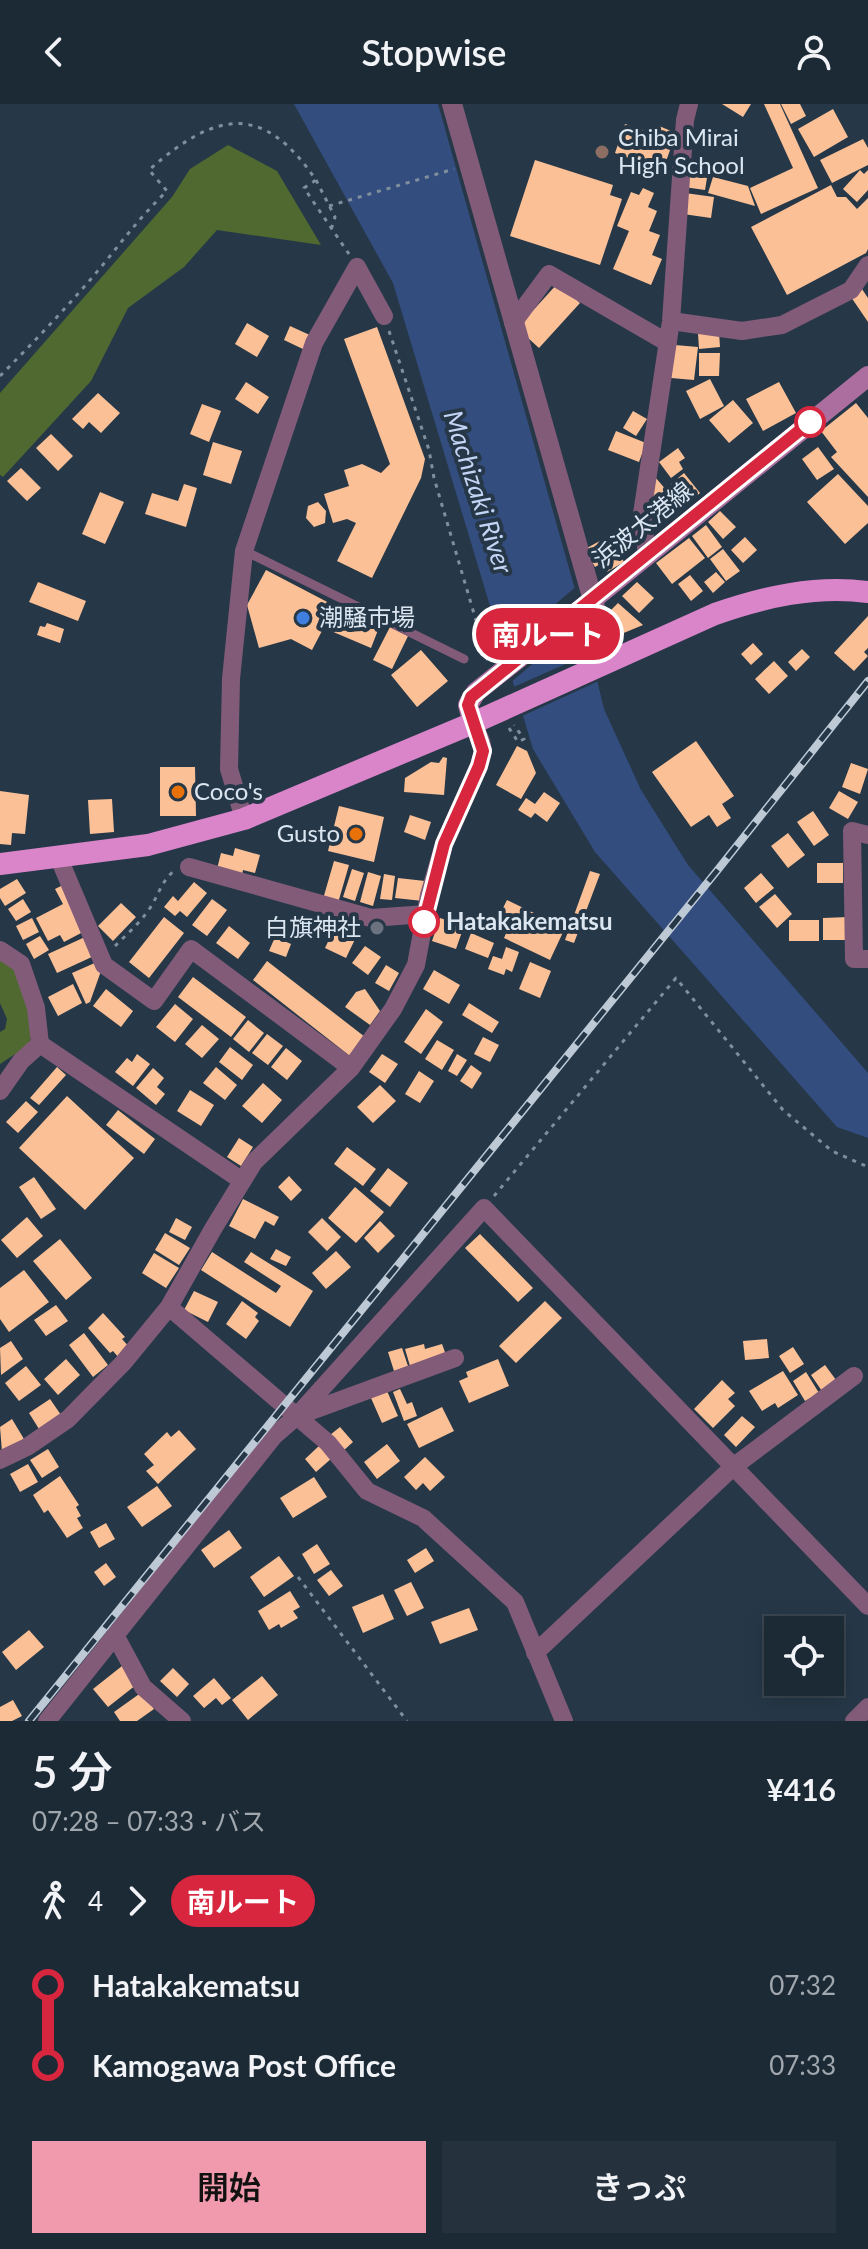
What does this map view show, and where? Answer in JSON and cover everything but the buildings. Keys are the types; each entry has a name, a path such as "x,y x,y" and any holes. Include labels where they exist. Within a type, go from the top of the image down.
{"highway":[{"path":"0,864 148,845 244,819 473,723 689,624 745,604 801,592 868,592"}],"main road":[{"name":"浜波太港線","path":"473,723 468,705 491,671 584,606 865,383"}],"street":[{"path":"452,104 513,323 584,606 604,663"},
{"path":"647,555 642,514 671,321 685,120 689,104"},
{"path":"671,321 742,331 782,325 851,290 868,265"},
{"path":"357,267 384,316"},
{"path":"244,819 229,769 231,679 244,551 314,343 357,267"},
{"path":"513,323 549,274 668,343"},
{"path":"0,1460 27,1447 78,1410 123,1363 169,1307 241,1180 268,1147 351,1068 385,1021 411,977 444,844 479,766 483,751 473,723"},
{"path":"868,835 852,831 854,959 868,959"},
{"path":"58,856 104,965 154,1001 191,949 351,1068"},
{"path":"189,867 371,918 426,914"},
{"path":"0,950 21,964 36,1008 40,1044 241,1180"},
{"path":"0,1091 21,1061 40,1044"},
{"path":"47,1721 274,1436 297,1416 484,1208 868,1606"},
{"path":"169,1307 328,1443 367,1491 423,1518 515,1602 564,1721"},
{"path":"297,1416 455,1358"},
{"path":"535,1653 733,1467 854,1376"},
{"path":"115,1635 143,1687 182,1721"},
{"path":"854,1721 868,1707"}],"lane":[{"path":"244,551 464,659"}],"path":[{"path":"0,376 38,339 137,220 167,191 149,170 189,135 223,120"},
{"path":"290,140 299,149 335,217 332,227"},
{"path":"329,206 458,168"},
{"path":"316,180 304,188 357,267"},
{"path":"384,316 429,450 434,478 491,671"},
{"path":"512,732 518,742 524,739 517,728"},
{"path":"101,959 150,908 168,875 177,868 189,867"},
{"path":"484,1208 676,978 783,1110 832,1151 868,1167"},
{"path":"298,1577 407,1721"}],"green space":[{"path":"228,145 277,171 321,245 217,230 184,267 128,308 91,381 3,477 0,475 0,393 172,197 190,169"},
{"path":"0,955 20,976 32,1030 29,1045 0,1064 0,1032 5,1029 7,1019 0,1003"}],"water":[{"name":"Machizaki River","path":"294,104 438,104 574,586 604,709 641,790 688,865 868,1073 868,1138 837,1127 595,852 533,749 393,283"}],"pier":[{"path":"578,585 586,619 510,683 500,651"},
{"path":"593,652 601,680 520,717 511,688"}],"railway":[{"path":"29,1721 868,681"}],"bus line":[{"name":"南ルート","path":"424,922 444,844 483,751 468,705 471,697 810,422"}],"place":[{"name":"Chiba Mirai High School","path":"602,152"},
{"name":"潮騒市場","path":"303,618"},
{"name":"Coco's","path":"178,792"},
{"name":"Gusto","path":"356,834"},
{"name":"Hatakakematsu","path":"424,922"},
{"name":"白旗神社","path":"377,928"}]}
